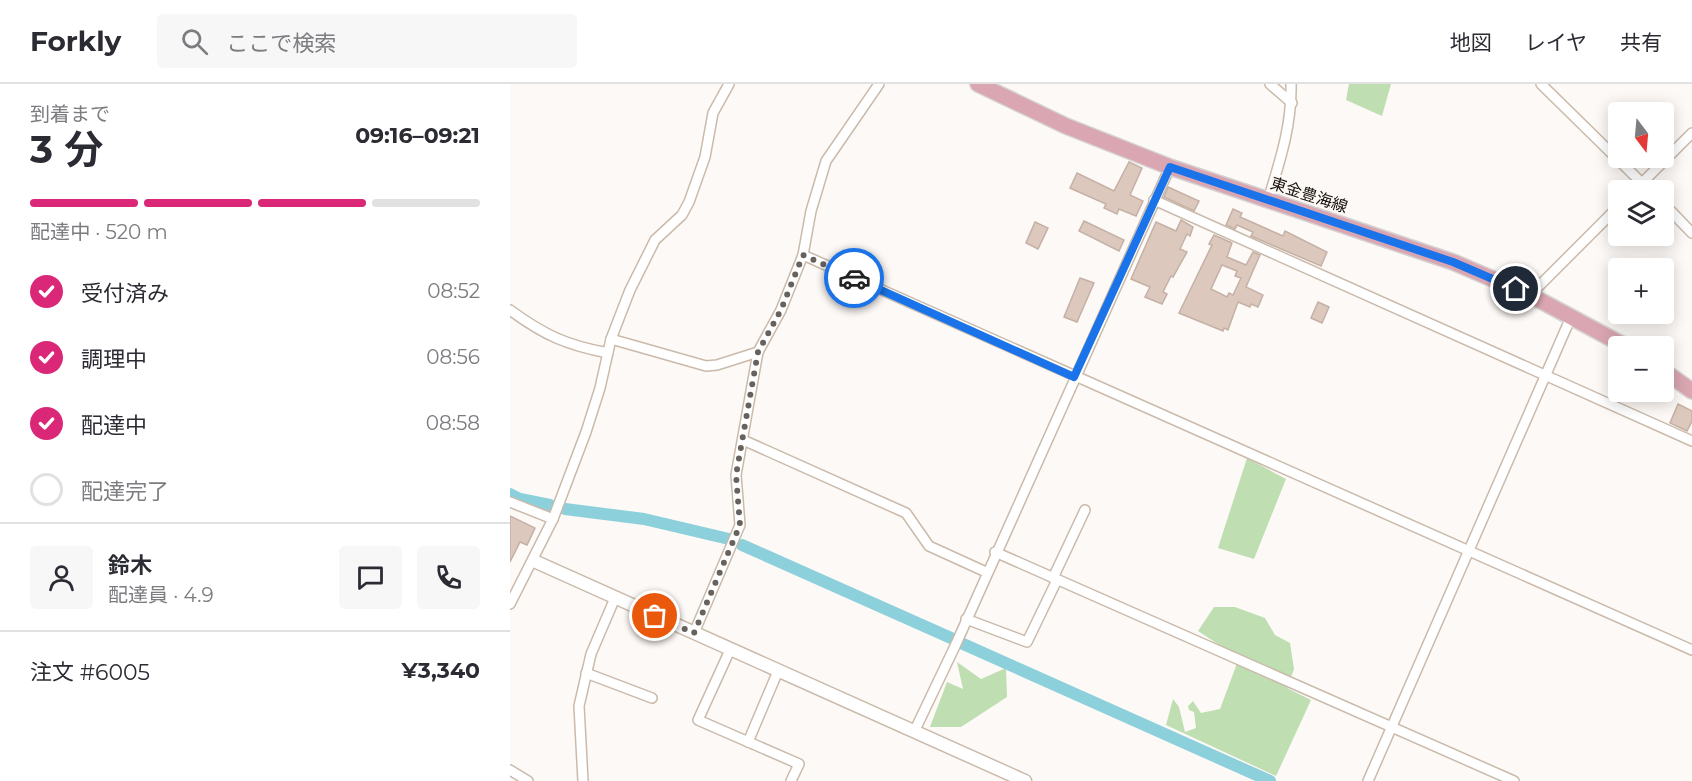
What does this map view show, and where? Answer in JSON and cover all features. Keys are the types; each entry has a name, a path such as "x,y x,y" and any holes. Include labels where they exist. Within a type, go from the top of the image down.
{"main road":[{"name":"東金豊海線","path":"978,84 1066,126 1170,167 1453,262 1530,295 1608,337"},
{"path":"1674,378 1692,391"}],"street":[{"path":"510,604 534,561 553,519 586,432 600,388 611,339 630,290 655,240 682,215 689,202 705,157 713,113 729,84"},
{"path":"694,633 740,525 736,475 758,352 781,310 803,255 811,211 826,161 879,84"},
{"path":"1270,84 1292,103"},
{"path":"1268,200 1287,138 1292,103 1291,84"},
{"path":"1542,84 1634,180"},
{"path":"1649,180 1692,133"},
{"path":"914,732 1170,167"},
{"path":"1154,200 1692,441"},
{"path":"1674,214 1692,232"},
{"path":"1530,295 1608,217"},
{"path":"803,255 1692,650"},
{"path":"510,310 531,325 575,347 608,353"},
{"path":"1368,781 1470,553 1571,317"},
{"path":"611,339 706,366 717,365 758,352"},
{"path":"743,440 906,513 929,546 986,572"},
{"path":"510,502 553,519"},
{"path":"966,619 1027,642 1085,510"},
{"path":"995,552 1514,781"},
{"path":"534,561 1025,781"},
{"path":"583,781 579,706 591,654 615,598"},
{"path":"730,650 698,720 799,764 791,781"},
{"path":"748,742 778,671"},
{"path":"586,673 652,698"},
{"path":"510,770 528,781"}],"green space":[{"path":"1349,84 1391,84 1382,116 1346,100"},
{"path":"1247,458 1286,479 1254,559 1218,548"},
{"path":"1214,607 1235,607 1265,618 1275,635 1290,643 1294,669 1287,688 1311,700 1276,776 1166,725 1173,699 1179,707 1185,732 1196,728 1194,712 1189,710 1188,706 1193,701 1201,713 1220,709 1239,658 1198,631"},
{"path":"957,662 981,679 1006,668 1007,697 961,727 930,727 947,682 963,689"}],"building":[{"path":"1129,162 1142,168 1130,195 1143,201 1136,216 1119,209 1117,214 1104,208 1106,204 1070,188 1077,173 1114,191"},
{"path":"1168,187 1199,201 1194,211 1164,197"},
{"path":"1233,209 1242,213 1240,217 1283,236 1285,231 1327,252 1321,266 1251,236 1253,232 1237,225 1235,229 1226,225"},
{"path":"1181,220 1193,227 1190,236 1187,234 1180,249 1187,252 1163,292 1167,294 1162,304 1145,297 1150,287 1131,279 1156,222 1176,231"},
{"path":"1084,221 1124,240 1119,251 1079,231"},
{"path":"1035,222 1048,228 1038,249 1026,243"},
{"path":"1214,235 1232,243 1227,257 1246,265 1253,252 1260,255 1246,287 1263,295 1258,307 1251,304 1250,307 1238,302 1228,330 1224,328 1223,331 1179,313 1212,245 1209,244","holes":["1222,265 1237,271 1235,276 1241,278 1233,295 1229,293 1227,297 1211,289"]},
{"path":"1080,278 1094,283 1077,322 1064,317"},
{"path":"1318,302 1329,307 1322,323 1311,318"},
{"path":"1678,404 1692,411 1692,421 1687,431 1670,423"},
{"path":"510,516 535,528 527,545 520,542 510,562"}],"waterway":[{"path":"510,494 520,499 550,505"},
{"path":"565,509 644,519 729,539"},
{"path":"742,545 951,638"},
{"path":"961,643 1270,781"}],"way so far":[{"path":"655,616 694,633 740,525 736,475 758,352 781,310 803,255 854,278"}],"route":[{"path":"854,278 1074,377 1170,167 1453,262 1516,289"}]}
